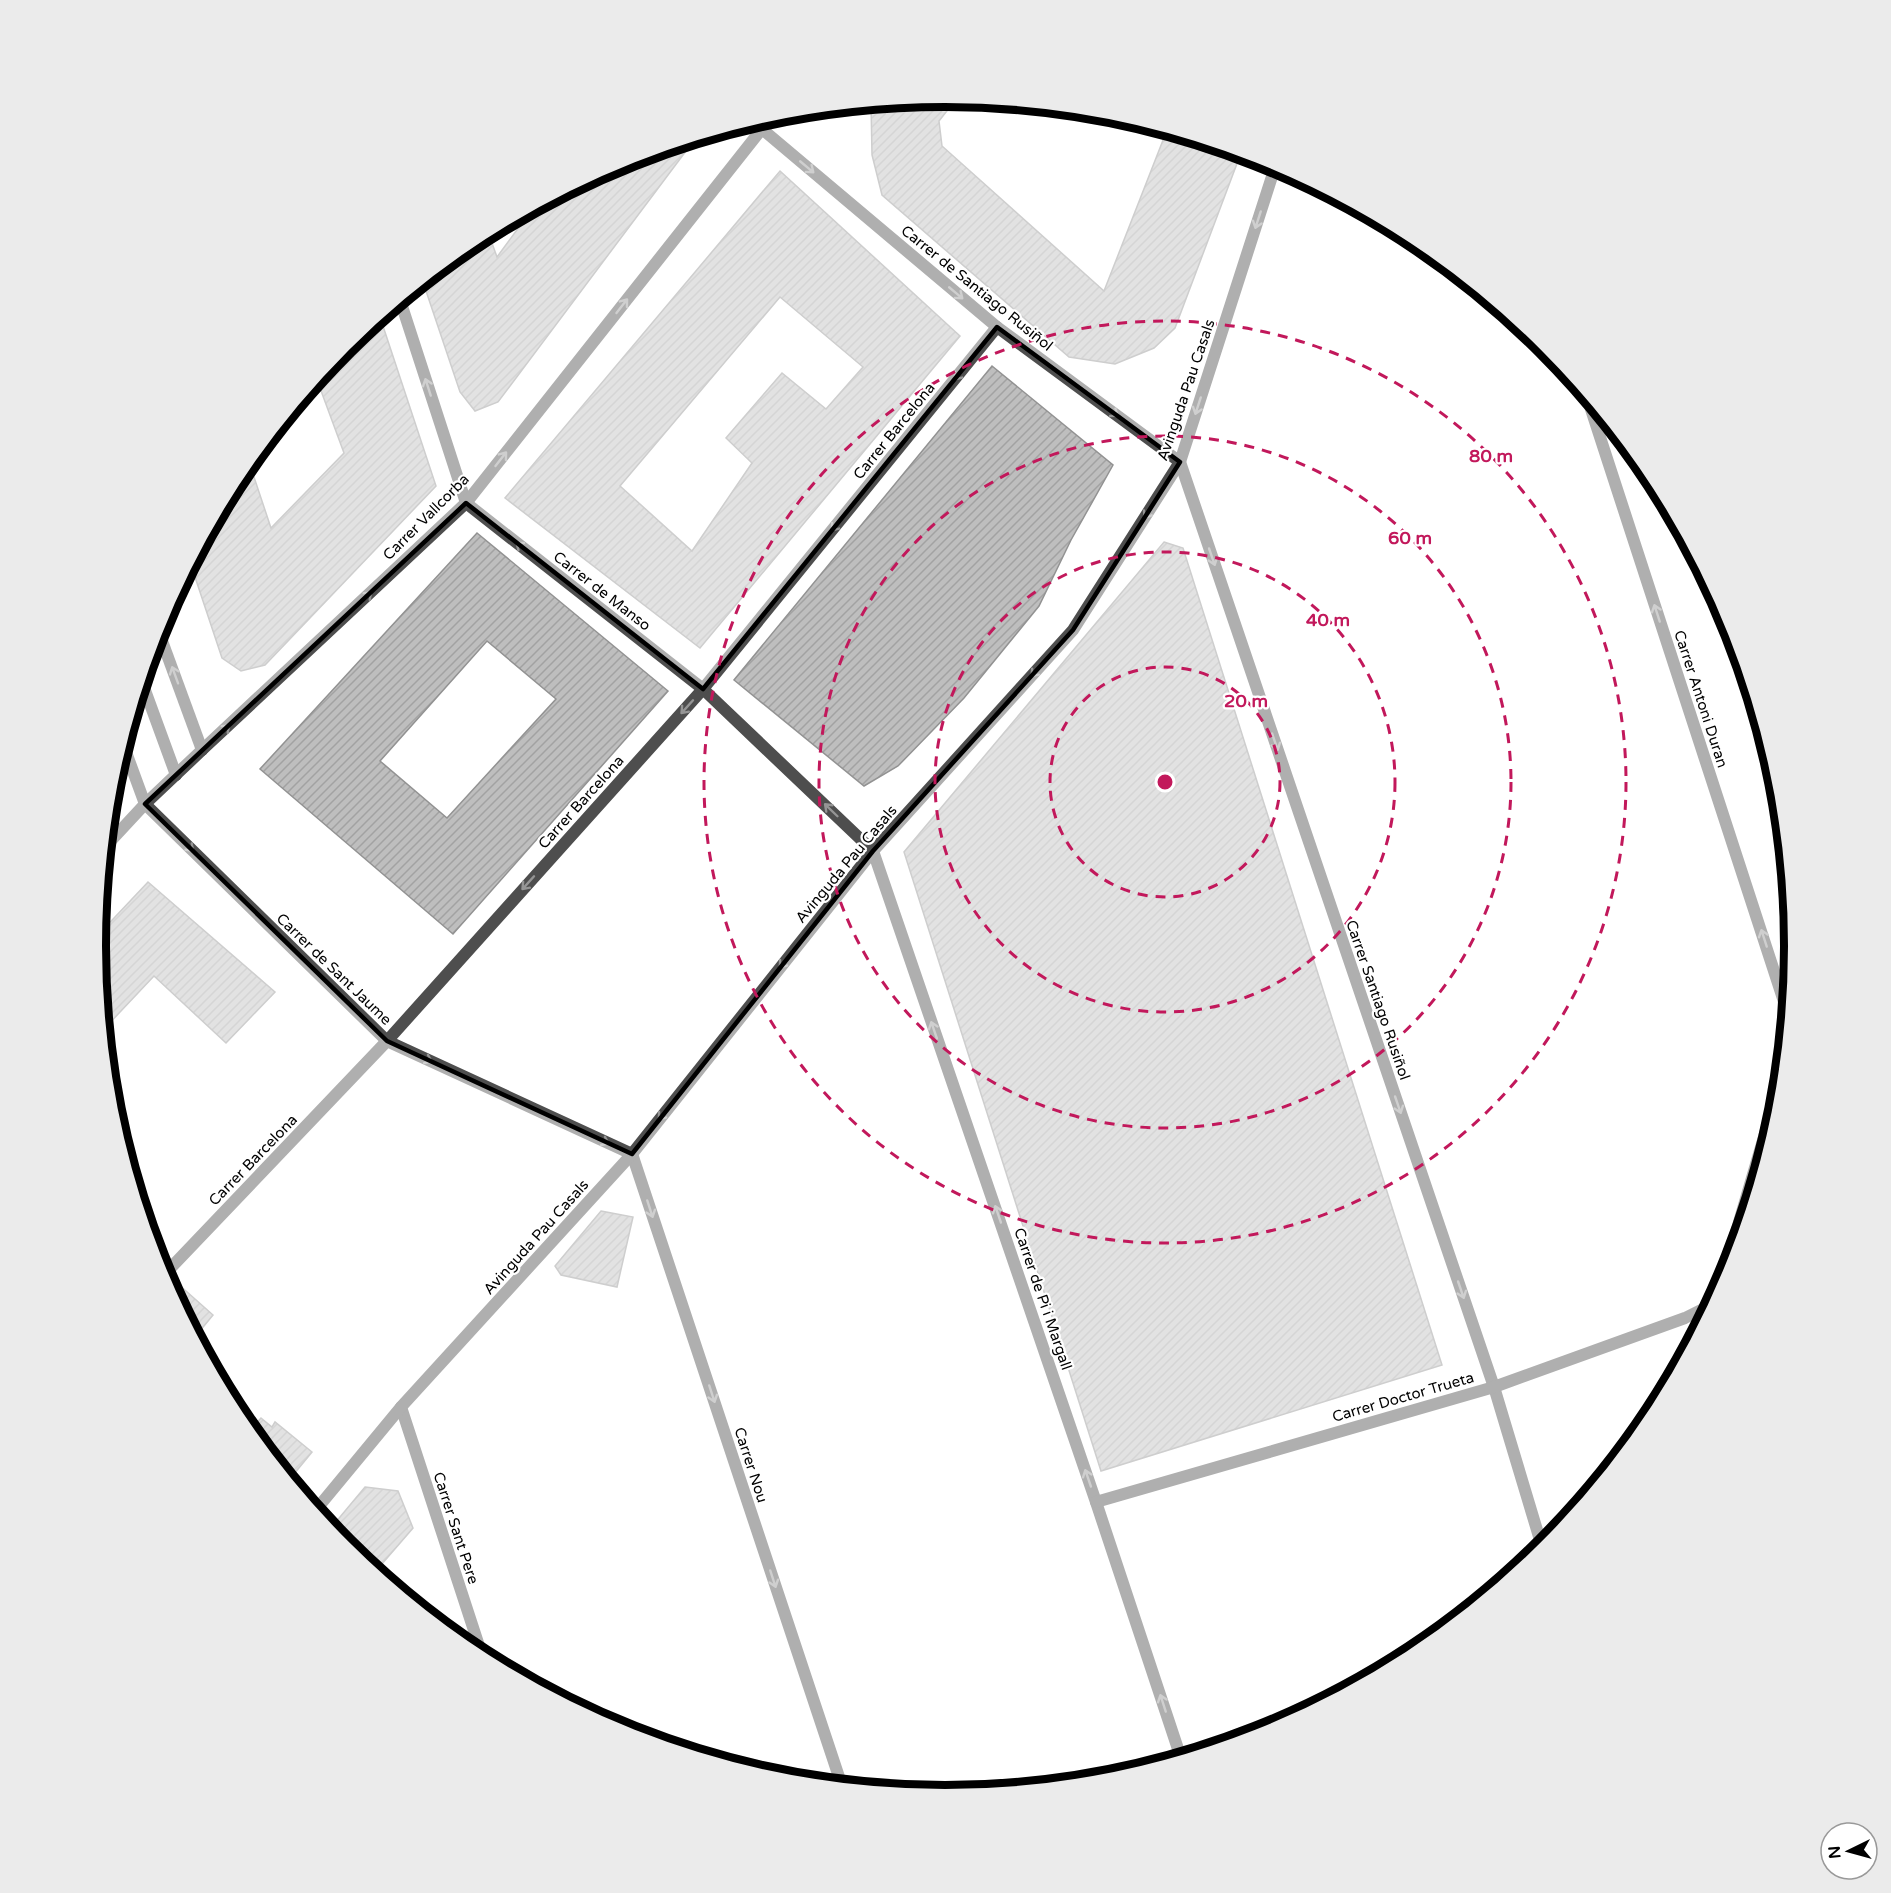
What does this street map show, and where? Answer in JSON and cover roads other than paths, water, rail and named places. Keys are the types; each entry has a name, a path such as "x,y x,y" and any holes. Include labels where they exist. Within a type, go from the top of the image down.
{"street":[{"name":"Carrer de Santiago Rusiñol","path":"762,129 997,327 1180,462"},
{"name":"Carrer Vallcorba","path":"114,837 145,804 465,503 762,129"},
{"name":"Avinguda Pau Casals","path":"320,1505 401,1407 632,1154 873,851 1073,630 1180,462 1273,174"},
{"path":"402,308 465,503"},
{"name":"Carrer Barcelona","path":"170,1268 387,1041 703,689 997,327"},
{"name":"Carrer Antoni Duran","path":"1592,413 1783,999"},
{"name":"Carrer Santiago Rusiñol","path":"1180,462 1494,1387 1540,1539"},
{"name":"Carrer de Manso","path":"465,503 703,689 873,851"},
{"path":"163,644 202,750"},
{"path":"146,693 176,775"},
{"path":"128,759 145,804"},
{"name":"Carrer de Sant Jaume","path":"145,804 387,1041 632,1154"},
{"name":"Carrer de Pi i Margall","path":"873,851 1179,1752"},
{"name":"Carrer Nou","path":"632,1154 839,1778"},
{"name":"Carrer Doctor Trueta","path":"1096,1502 1494,1387 1685,1318 1702,1310"},
{"name":"Carrer Sant Pere","path":"401,1407 478,1643"}]}
